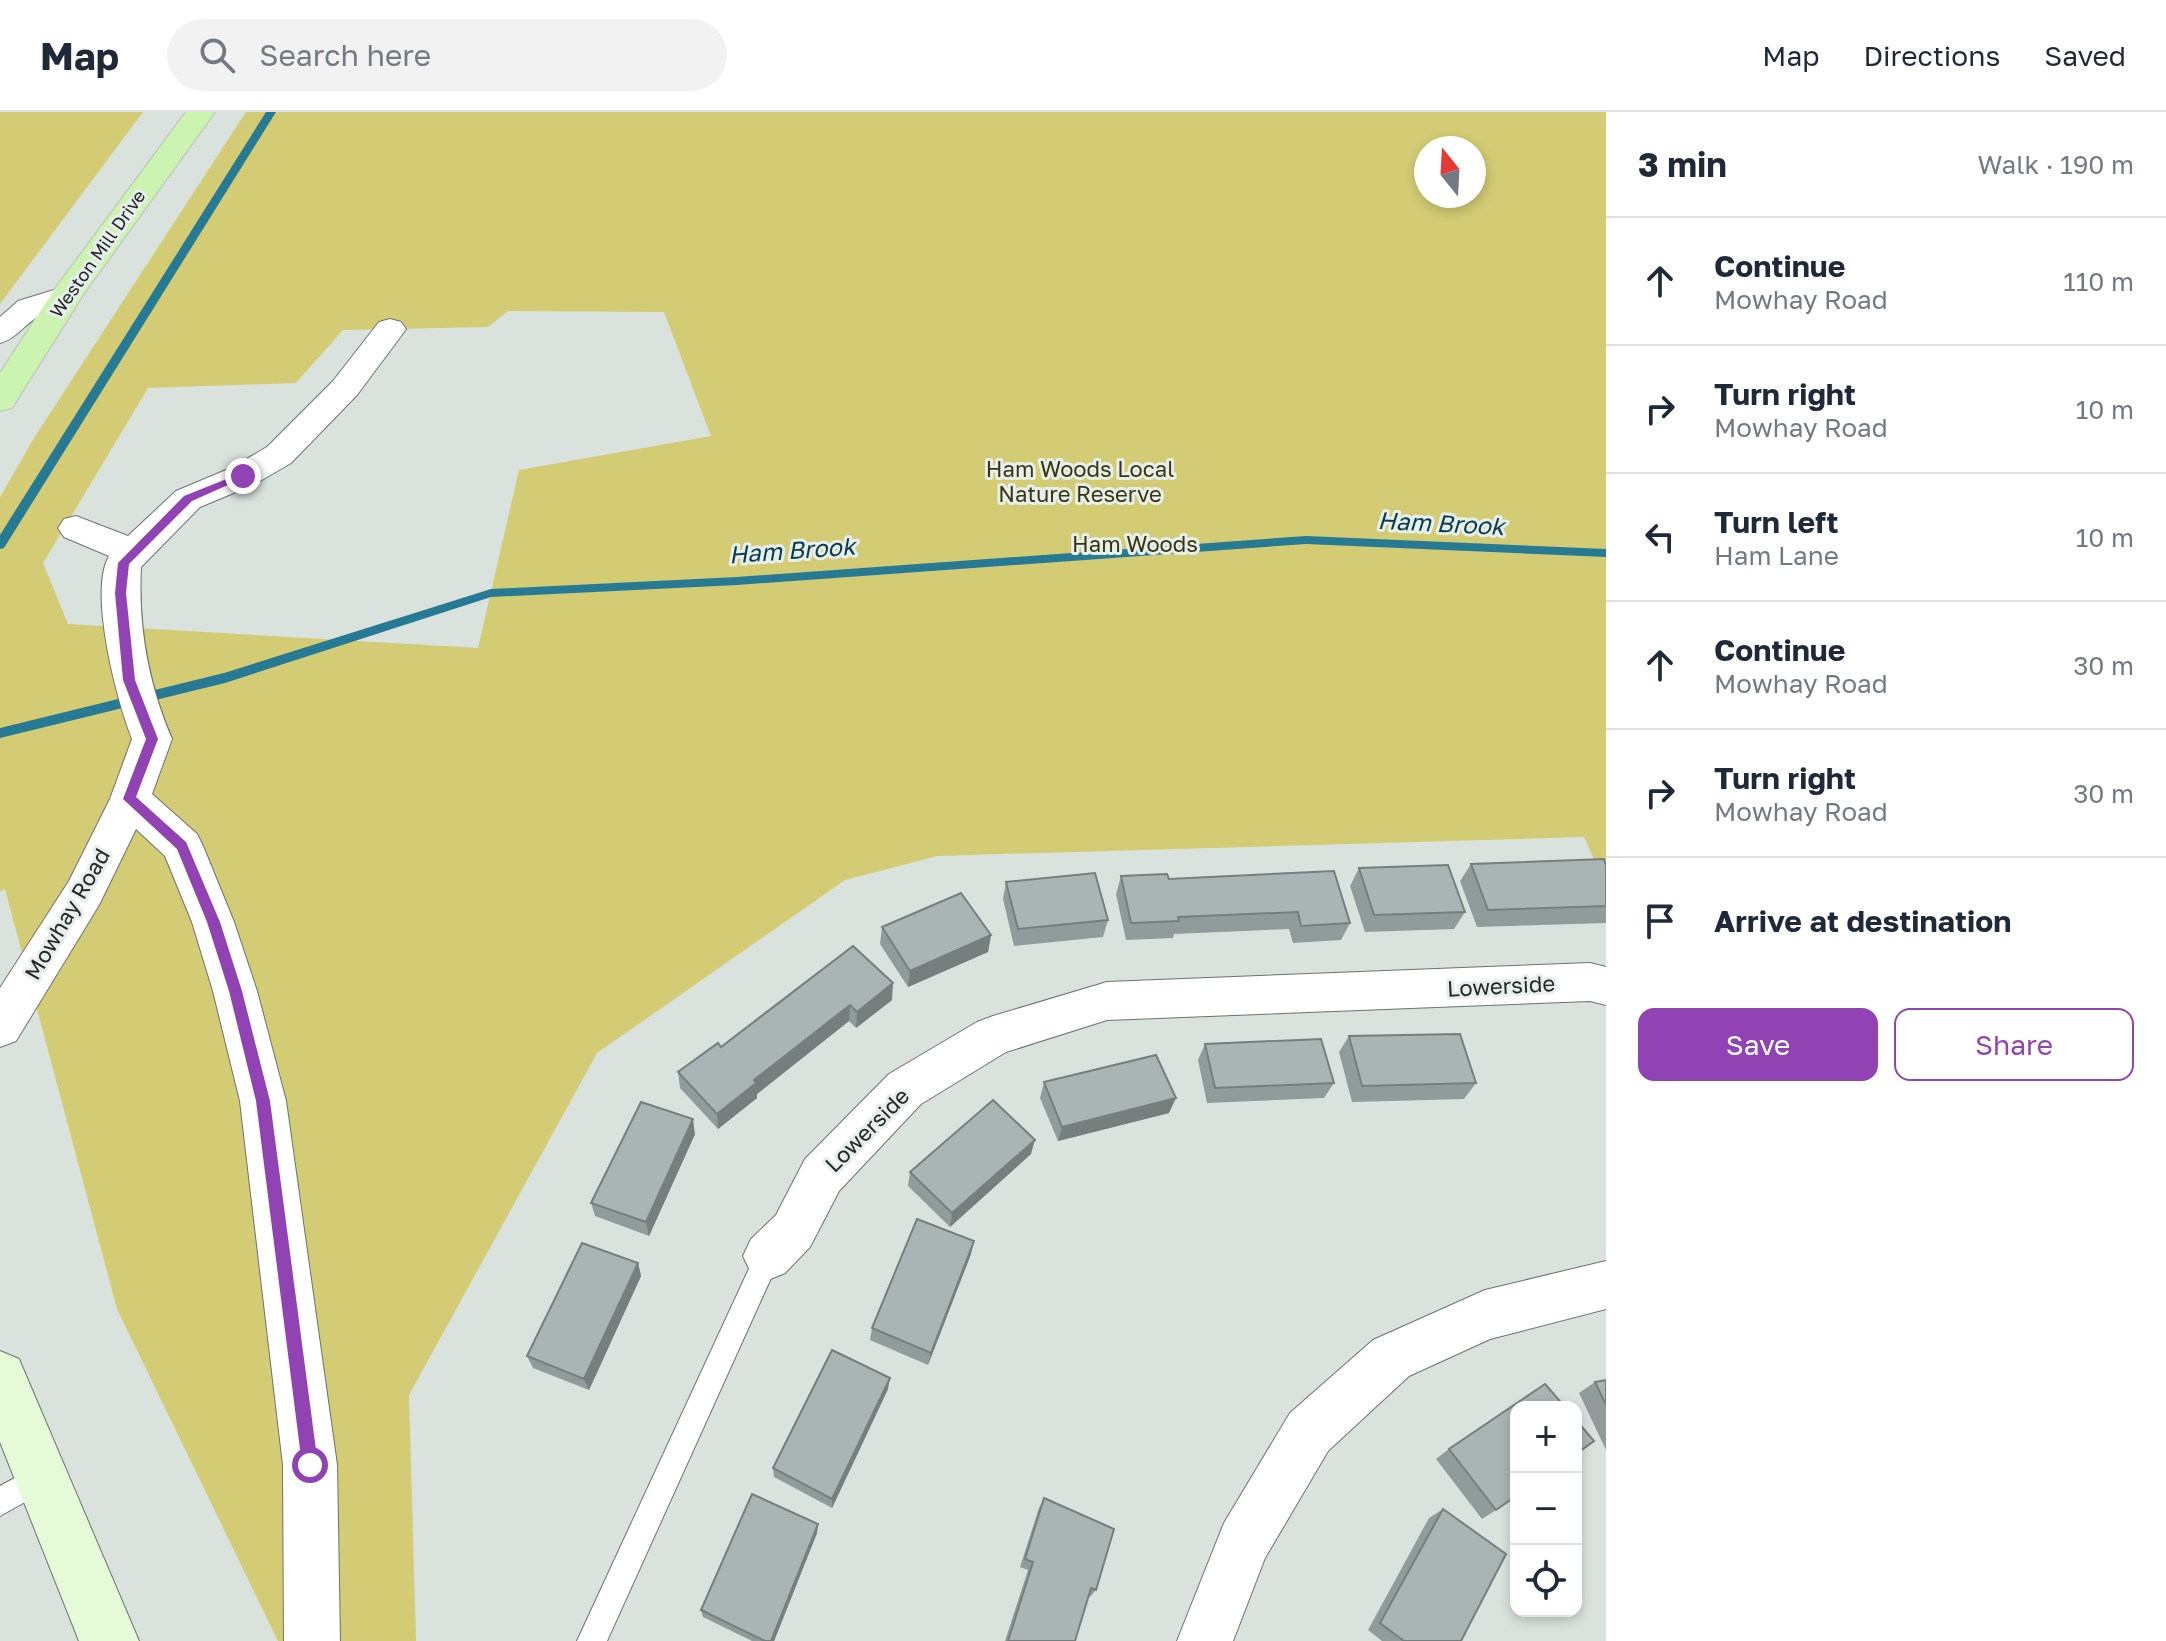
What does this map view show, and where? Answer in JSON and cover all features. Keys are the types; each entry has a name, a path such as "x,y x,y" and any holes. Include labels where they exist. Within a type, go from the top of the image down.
{"main road":[{"name":"Weston Mill Drive","path":"0,400 67,295 201,112"}],"street":[{"path":"0,333 29,308 67,295"},
{"name":"Mowhay Road","path":"0,1027 84,893 130,799 141,711 121,593 123,563 188,499 243,476 279,455 345,388 390,329"},
{"path":"76,528 134,553"},
{"path":"130,799 182,846 213,922 235,991 263,1101 310,1465 312,1641"},
{"name":"Lowerside","path":"768,1256 793,1231 822,1175 905,1089 993,1036 1107,1001 1590,982 1606,986"},
{"path":"1205,1641 1243,1542 1309,1432 1391,1358 1485,1315 1606,1285"},
{"path":"0,1378 22,1489 109,1641"}],"lane":[{"name":"Lowerside","path":"592,1641 768,1256"}],"green space":[{"path":"0,112 143,112 0,304"},
{"name":"Ham Woods","path":"246,112 1606,112 1606,886 1584,837 937,856 845,880 597,1053 409,1395 416,1641 278,1641 117,1309 5,889 0,892 0,497 34,438","holes":["508,311 664,312 711,436 519,470 478,648 68,624 43,563 148,388 296,383 343,330 488,327"]}],"building":[{"path":"1604,859 1606,906 1488,910 1471,864"},
{"path":"1448,865 1465,912 1374,915 1359,868"},
{"path":"1334,871 1350,923 1301,926 1298,912 1178,917 1179,921 1131,923 1121,876 1167,874 1169,879"},
{"path":"1095,873 1108,920 1018,929 1006,882"},
{"path":"961,893 991,935 910,971 882,927"},
{"path":"853,946 893,983 857,1012 850,1005 754,1080 756,1083 717,1114 678,1072 718,1043 721,1047"},
{"path":"1460,1034 1476,1083 1362,1086 1349,1036"},
{"path":"1321,1039 1334,1083 1215,1088 1205,1044"},
{"path":"1156,1055 1176,1098 1062,1127 1044,1082"},
{"path":"993,1100 1035,1140 952,1213 910,1172"},
{"path":"641,1102 693,1119 646,1222 591,1203"},
{"path":"917,1219 974,1241 931,1353 872,1328"},
{"path":"582,1243 638,1263 584,1379 527,1356"},
{"path":"832,1350 890,1378 832,1499 773,1468"},
{"path":"1606,1380 1606,1405 1595,1382"},
{"path":"1545,1384 1560,1401 1520,1401"},
{"path":"1510,1408 1510,1500 1496,1510 1449,1449"},
{"path":"1582,1427 1594,1441 1582,1450"},
{"path":"752,1494 818,1524 771,1641 765,1641 701,1610"},
{"path":"1044,1498 1114,1529 1096,1590 1091,1588 1075,1641 1008,1641 1033,1562 1025,1559"},
{"path":"1443,1509 1506,1554 1461,1641 1404,1641 1380,1623"}],"waterway":[{"path":"0,545 271,112"},
{"name":"Ham Brook","path":"0,733 225,678 491,593 737,581 1306,540 1606,553"}],"route":[{"path":"243,476 188,499 123,563 121,593 129,680 152,739 130,799 182,846 213,922 235,991 263,1101 310,1465"}],"park label":[{"name":"Ham Woods Local Nature Reserve","path":"1080,482"}]}
